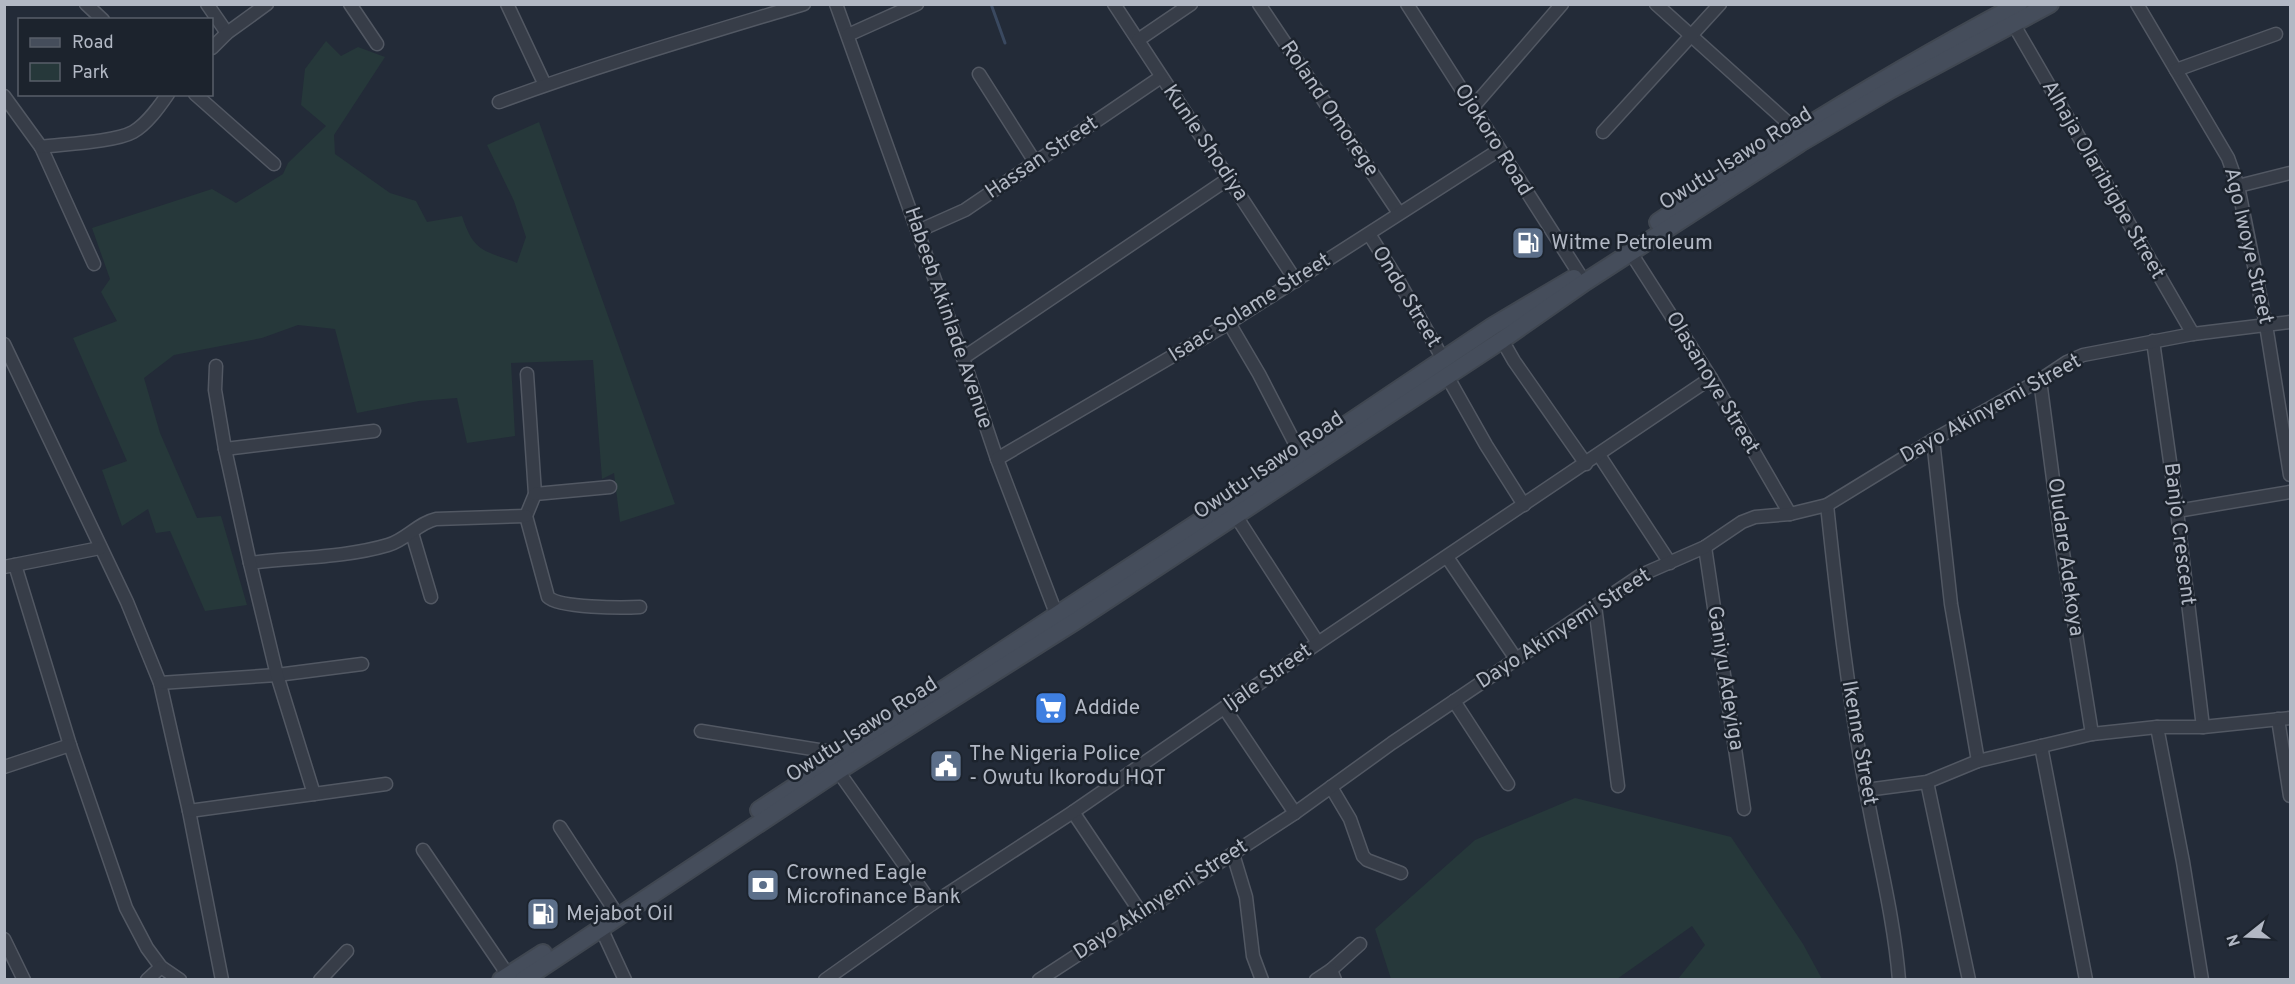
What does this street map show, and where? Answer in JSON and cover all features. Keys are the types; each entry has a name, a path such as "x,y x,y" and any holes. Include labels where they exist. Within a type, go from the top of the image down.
{"street":[{"path":"86,4 101,18"},
{"path":"207,4 227,33"},
{"path":"213,47 227,33 267,4"},
{"path":"350,4 377,44"},
{"path":"507,4 545,85"},
{"path":"499,102 545,85 804,4"},
{"name":"Habeeb Akinlade Avenue","path":"836,4 997,459 1053,608 1074,622"},
{"path":"848,35 917,4"},
{"name":"Kunle Shodiya","path":"1114,4 1296,281"},
{"path":"1138,40 1191,4"},
{"name":"Roland Omorege","path":"1259,4 1399,213"},
{"name":"Ojokoro Road","path":"1407,4 1580,274"},
{"path":"1473,107 1562,4"},
{"path":"1656,4 1797,131"},
{"path":"1603,132 1720,4"},
{"name":"Owutu-Isawo Road","path":"511,978 613,908 836,765 1074,622 1236,516 1445,368 1493,326 1580,274 1797,131 1927,54 2019,4"},
{"name":"Owutu-Isawo Road","path":"511,978 601,928 1060,612 1301,455 1445,368 1502,340 1800,144 1890,90 2050,4"},
{"name":"Ago Iwoye Street","path":"2137,4 2228,158 2238,186 2266,325 2290,475"},
{"name":"Alhaja Olaribigbe Street","path":"2014,25 2193,334"},
{"path":"2176,70 2276,34"},
{"path":"980,75 1035,162"},
{"name":"Hassan Street","path":"918,231 965,210 1161,77"},
{"path":"4,96 41,147 94,264"},
{"path":"41,147 121,137 135,131 152,115 166,96"},
{"path":"197,96 274,164"},
{"name":"Isaac Solame Street","path":"997,459 1228,323 1499,150"},
{"path":"2238,186 2290,173"},
{"path":"963,358 1228,179"},
{"name":"Ondo Street","path":"1369,234 1398,280 1486,446 1524,505"},
{"name":"Olasanoye Street","path":"1631,253 1711,378 1790,514"},
{"name":"Dayo Akinyemi Street","path":"1039,980 1294,813 1454,701 1641,575 1705,547 1742,522 1755,517 1790,514 1827,505 1933,440 2083,355 2193,334 2290,322"},
{"path":"1228,323 1301,455"},
{"path":"1502,340 1514,361 1586,464"},
{"name":"Banjo Crescent","path":"2153,341 2177,511 2203,727"},
{"path":"4,344 127,602 160,683 189,811 222,980"},
{"path":"216,366 215,390 225,449 250,563 277,675 314,794"},
{"path":"527,374 535,494 526,516 548,597 551,600 606,608 640,607"},
{"name":"Ijale Street","path":"830,978 932,904 1073,812 1318,643 1711,378"},
{"name":"Oludare Adekoya","path":"2040,380 2061,540 2092,734"},
{"path":"225,449 374,431"},
{"path":"1933,440 1951,604 1978,761"},
{"path":"1599,455 1670,563"},
{"path":"535,494 610,487"},
{"path":"2177,511 2290,492"},
{"name":"Ikenne Street","path":"1827,505 1842,645 1866,790 1886,888 1899,980"},
{"path":"250,563 370,550 402,541 428,521 436,519 526,516"},
{"path":"1236,516 1318,643"},
{"path":"412,533 431,597"},
{"name":"Ganiyu Adeyiga","path":"1705,547 1744,808"},
{"path":"100,548 10,566 126,908 147,948 161,967 180,980"},
{"path":"1447,557 1516,659"},
{"path":"1595,606 1618,786"},
{"path":"160,683 277,675 362,664"},
{"path":"1454,701 1508,784"},
{"path":"1225,709 1294,813"},
{"path":"1866,790 1927,782 1978,761 2092,734 2157,727 2203,727 2284,718 2290,796"},
{"path":"2157,727 2183,862 2202,980"},
{"path":"701,731 825,751 833,755 836,765 932,904"},
{"path":"4,767 70,745"},
{"path":"2041,746 2086,980"},
{"path":"1927,782 1970,980"},
{"path":"189,811 386,784"},
{"path":"1331,787 1350,819 1363,856 1367,860 1401,873"},
{"path":"1073,812 1141,913"},
{"path":"560,827 613,908"},
{"path":"423,850 511,978"},
{"path":"1233,854 1246,897 1253,956 1262,980"},
{"path":"601,928 625,980"},
{"path":"4,939 24,980"},
{"path":"1316,980 1333,975 1360,944"},
{"path":"321,980 347,951"},
{"path":"147,980 161,967"},
{"path":"1056,968 1064,980"}],"green space":[{"path":"326,41 341,56 358,47 385,57 334,135 335,154 390,193 416,201 427,222 462,216 476,244 488,252 517,263 526,237 514,201 487,145 539,122 675,504 620,522 614,473 602,479 593,360 511,363 515,436 467,443 457,398 419,401 357,413 335,329 298,325 262,338 174,355 144,378 160,433 197,518 221,516 247,605 205,611 170,531 156,533 148,509 122,526 102,470 127,461 73,338 117,321 101,292 110,279 92,228 212,189 236,203 283,174 288,163 326,126 301,105 305,69"},
{"path":"1575,798 1731,837 1803,944 1822,979 1678,979 1705,945 1692,926 1617,979 1391,979 1375,929 1475,840"}],"waterway":[{"path":"991,4 1005,43"}],"place":[{"name":"Witme Petroleum","path":"1528,243"},
{"name":"Addide","path":"1051,708"},
{"name":"The Nigeria Police - Owutu Ikorodu HQT","path":"946,766"},
{"name":"Crowned Eagle Microfinance Bank","path":"763,885"},
{"name":"Mejabot Oil","path":"543,914"}]}
